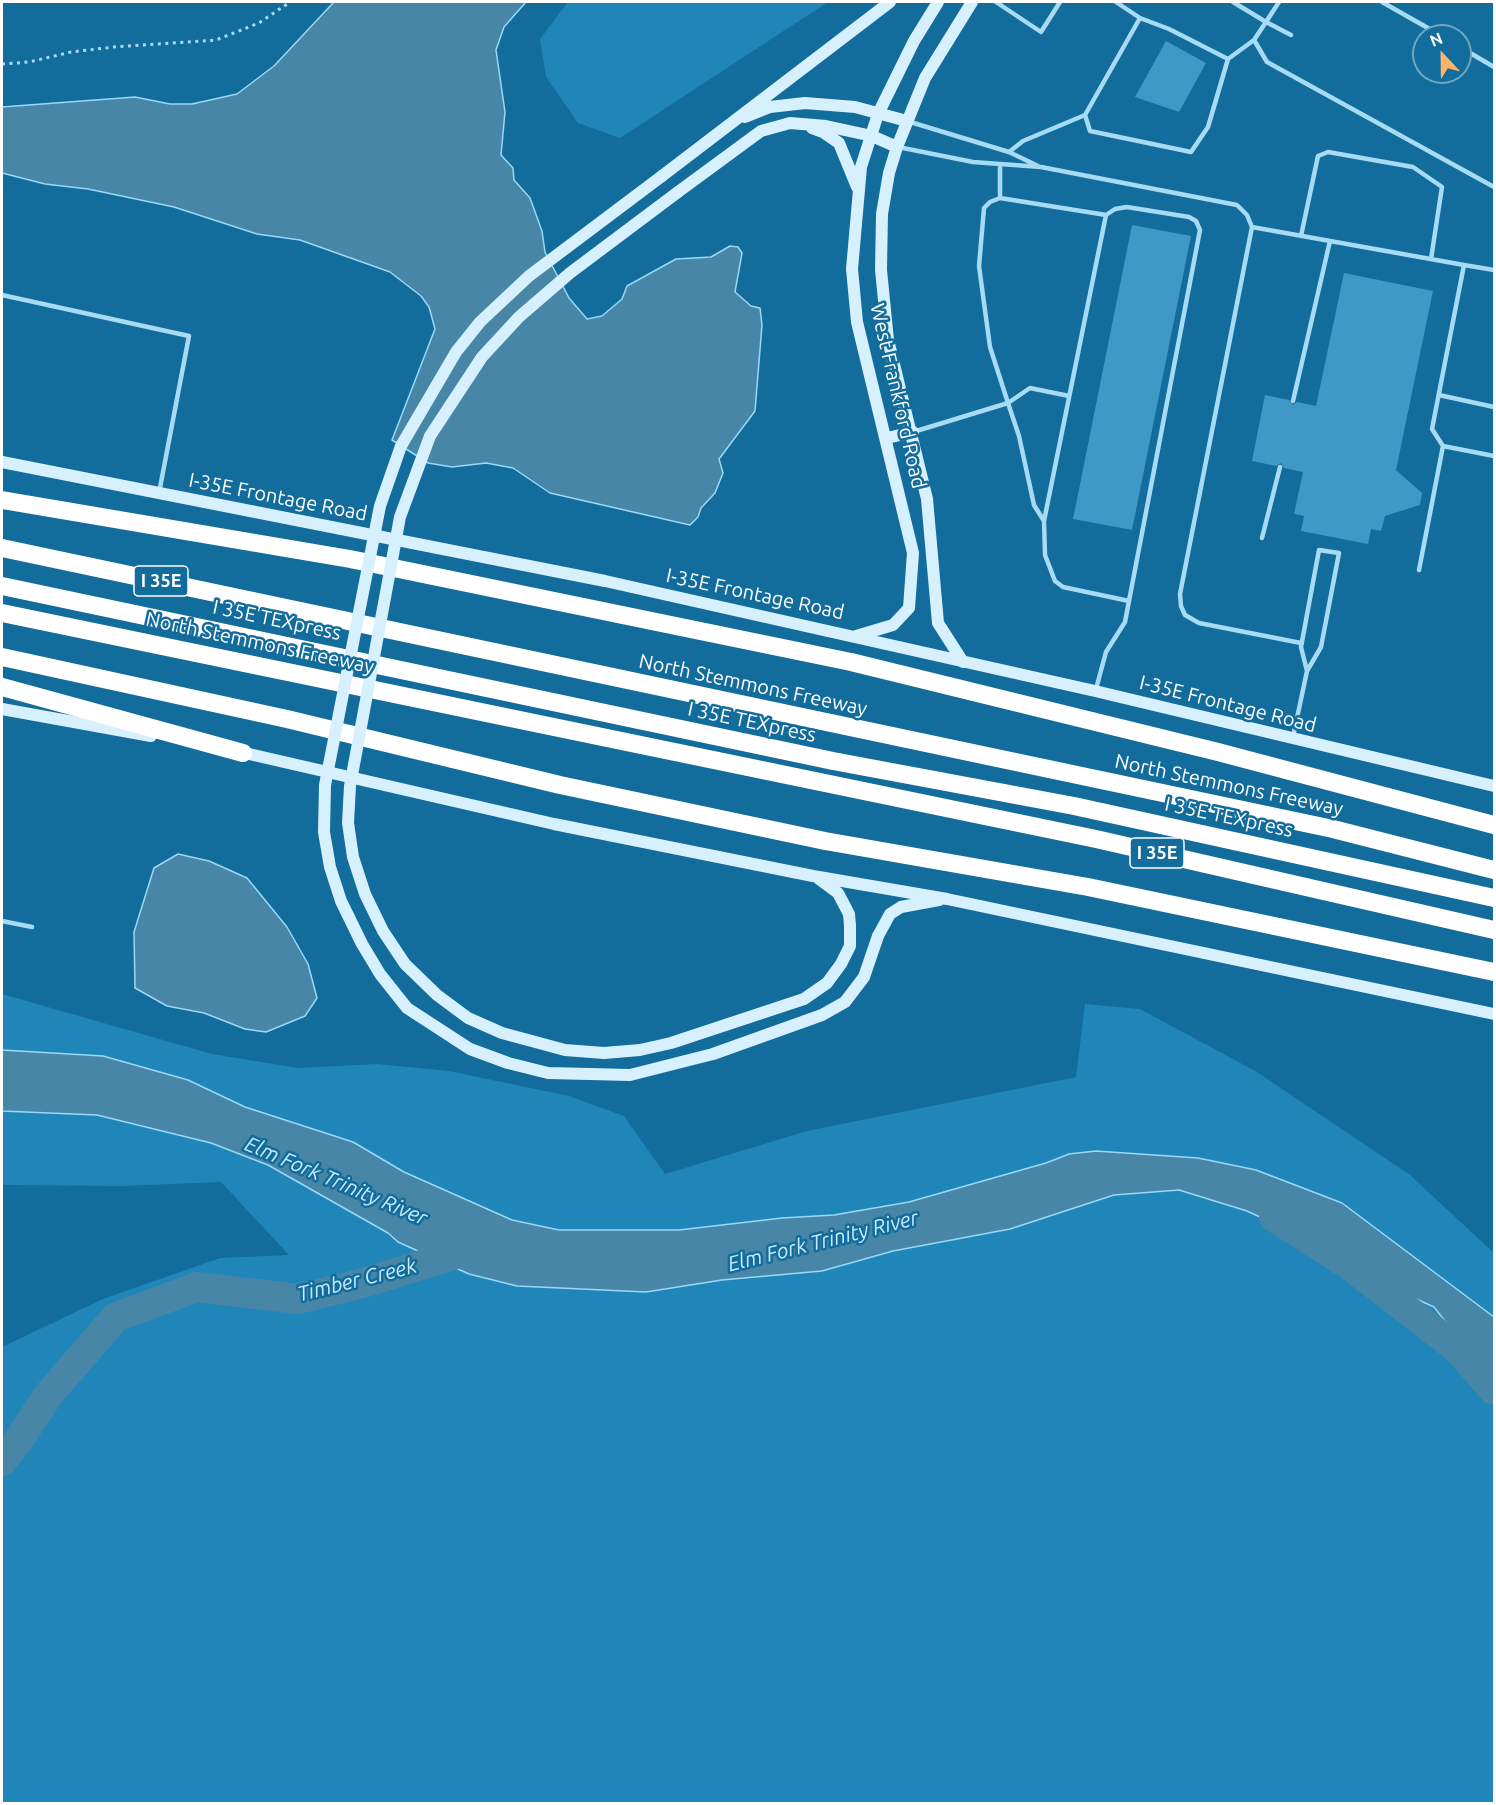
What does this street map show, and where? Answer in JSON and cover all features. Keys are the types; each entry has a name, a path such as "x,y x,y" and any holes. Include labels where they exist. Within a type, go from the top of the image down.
{"highway":[{"path":"2,500 350,559 851,662 1218,752 1494,825"},
{"name":"North Stemmons Freeway","path":"2,548 1333,829 1494,870"},
{"name":"I 35E TEXpress","path":"2,586 594,712 833,761 1074,806 1494,898"},
{"name":"North Stemmons Freeway","path":"2,613 1096,839 1494,930"},
{"path":"6,658 287,719 560,786 825,841 1088,887 1494,972"},
{"path":"2,687 243,753"}],"main road":[{"path":"890,2 529,276 480,322 456,352 401,446 380,506 325,785 324,832 330,867 341,901 380,974 407,1008 470,1049 508,1063 548,1073 630,1076 713,1054 822,1015 845,1002 864,977 878,936 890,914 901,907 947,898"},
{"name":"West Frankford Road","path":"855,636 893,626 909,608 913,553 887,438 857,322 852,269 861,167 878,114 914,41 938,2"},
{"name":"West Frankford Road","path":"963,662 938,623 927,499 913,432 888,340 880,270 882,214 889,173 897,147 925,78 972,2"},
{"path":"728,124 770,107 804,103 832,103 907,121"},
{"path":"797,123 822,132 839,143 858,190"},
{"path":"813,876 838,893 849,914 850,946 841,964 826,983 804,999 671,1043 640,1050 604,1053 565,1050 502,1033 468,1018 436,995 405,964 383,931 365,894 353,857 348,823 352,775 400,517 430,436 456,393 482,357 519,317 570,273 761,131 797,123 826,126 872,136 897,147"},
{"path":"887,438 913,432"},
{"name":"I-35E Frontage Road","path":"2,462 605,581 1095,691 1293,740 1494,786"},
{"path":"2,708 243,753 554,824 813,876 947,898 1494,1014"}],"lane":[{"path":"996,2 1041,32 1060,2"},
{"path":"1116,2 1140,18 1169,29 1228,59"},
{"path":"1233,2 1291,35"},
{"path":"1084,115 1089,131 1191,152 1208,127 1228,59 1254,40 1279,2"},
{"path":"1382,2 1421,24"},
{"path":"1008,152 1023,141 1084,115 1140,18"},
{"path":"1254,40 1267,62 1494,187"},
{"path":"1472,54 1494,67"},
{"path":"907,121 1008,152 1041,167"},
{"path":"897,147 1000,164 1041,167 1237,205 1247,215 1252,227 1180,594 1181,606 1185,615 1199,623 1301,643"},
{"path":"1301,236 1318,156 1328,152 1402,165 1413,167 1442,187 1431,259"},
{"path":"1000,164 1000,198"},
{"path":"1044,521 1034,505 1019,436 990,347 979,266 984,208 990,202 1000,198 1106,215 1115,209 1127,207 1179,215 1196,221 1200,230 1125,622 1106,652 1095,691"},
{"path":"1106,215 1044,521 1045,555 1055,581 1064,587 1129,601"},
{"path":"1252,227 1494,270"},
{"path":"1293,401 1330,241"},
{"path":"1419,570 1443,446 1432,429 1464,265"},
{"path":"2,295 189,336 159,493"},
{"path":"913,432 1008,403 1030,388 1069,396"},
{"path":"1439,395 1494,407"},
{"path":"1443,446 1494,456"},
{"path":"1262,538 1280,467"},
{"path":"1293,740 1306,671 1301,643 1318,550 1339,553 1321,647 1306,671"},
{"path":"2,921 32,927"}],"path":[{"path":"2,64 29,63 103,48 216,40 260,23 290,2"}],"shaded area":[{"path":"568,2 828,2 620,138 578,123 546,77 540,39"},
{"path":"2,994 212,1054 298,1068 376,1064 449,1071 569,1096 624,1116 665,1174 807,1131 1076,1077 1085,1004 1140,1009 1257,1072 1410,1175 1494,1253 1494,1803 2,1803 2,1347 103,1299 220,1258 289,1255 221,1182 121,1186 2,1185"}],"water":[{"path":"334,2 526,2 504,27 496,50 505,112 501,155 513,168 514,180 530,198 542,231 545,252 569,298 587,319 602,316 622,299 627,286 676,259 711,257 730,246 738,247 742,253 735,292 751,306 760,308 762,325 755,411 719,459 723,473 715,493 690,525 550,493 513,468 486,463 452,467 428,463 392,440 435,329 429,307 421,296 390,272 300,240 257,234 174,207 88,189 45,184 2,173 2,107 135,97 170,104 192,104 237,94 274,66"},
{"path":"178,854 209,861 247,878 287,927 308,964 317,998 305,1016 266,1032 245,1029 204,1013 167,1006 135,988 134,932 154,868"},
{"path":"2,1050 103,1056 188,1080 245,1107 353,1142 404,1172 512,1220 559,1230 679,1230 782,1218 834,1215 909,1202 1046,1163 1069,1154 1096,1151 1198,1158 1256,1170 1342,1203 1494,1317 1494,1380 1473,1370 1457,1348 1448,1325 1434,1307 1385,1285 1368,1271 1318,1244 1247,1211 1179,1190 1114,1195 1010,1229 893,1251 822,1271 722,1280 646,1292 517,1286 469,1274 398,1242 388,1233 268,1165 211,1143 97,1115 2,1111"}],"building":[{"path":"1166,41 1206,63 1179,112 1135,97"},
{"path":"1132,225 1191,236 1132,530 1073,519"},
{"path":"1344,273 1433,291 1396,470 1422,493 1420,505 1385,516 1381,531 1371,529 1368,544 1301,531 1304,516 1294,514 1303,472 1284,468 1281,463 1276,466 1252,461 1265,395 1289,400 1293,405 1297,402 1316,406"}],"waterway":[{"name":"Elm Fork Trinity River","path":"1274,1217 1348,1264 1459,1350 1494,1390"},
{"name":"Timber Creek","path":"2,1461 49,1394 116,1317 197,1287 298,1299 363,1283 476,1248"}]}
